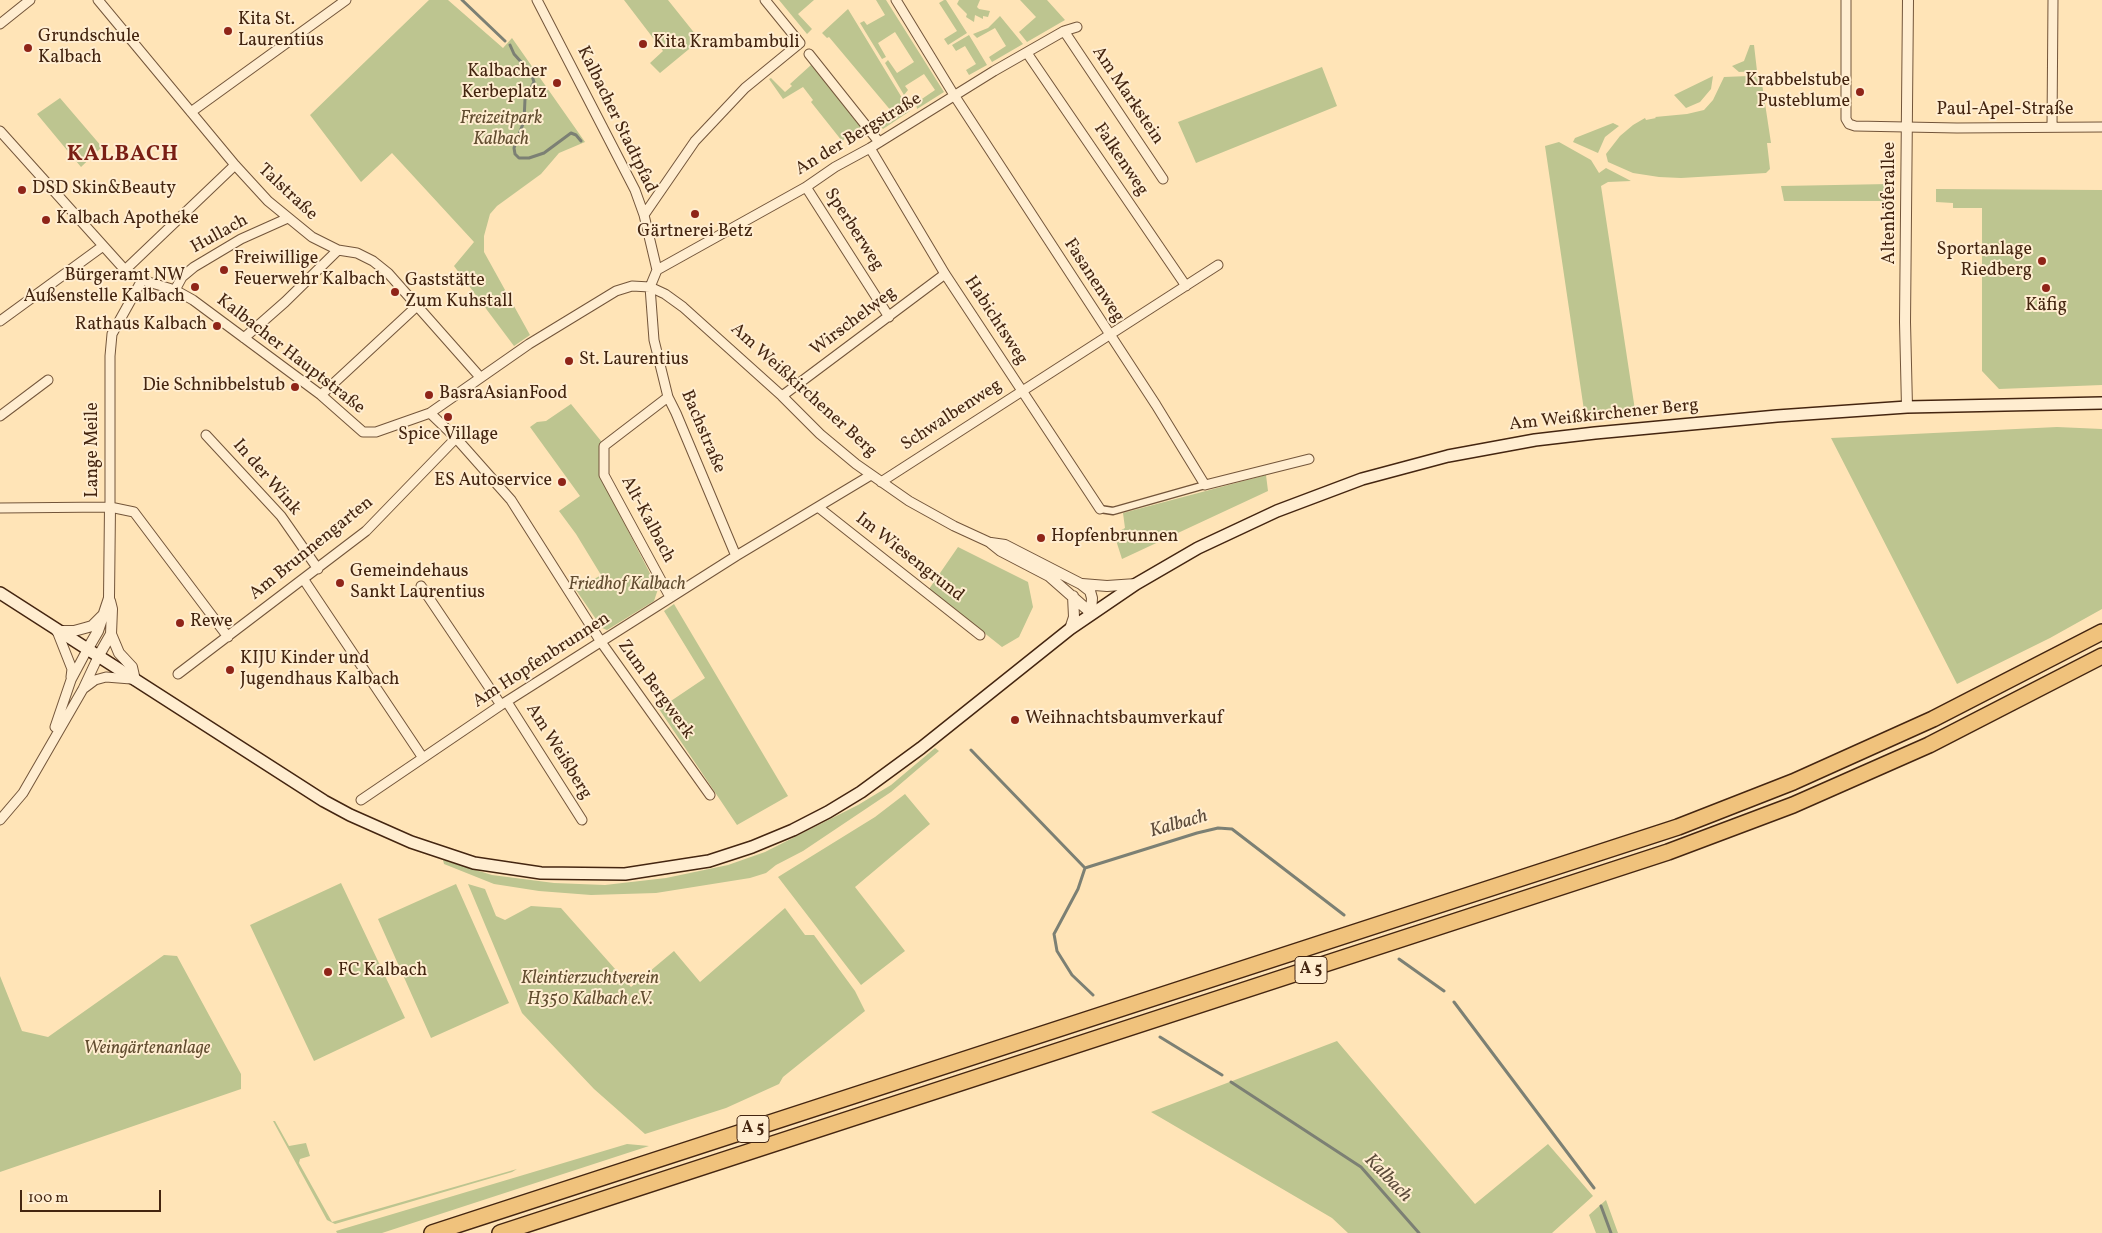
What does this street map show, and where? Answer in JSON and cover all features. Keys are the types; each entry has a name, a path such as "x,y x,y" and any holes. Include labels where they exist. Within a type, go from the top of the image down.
{"highway":[{"name":"A 5","path":"432,1233 1678,827 1794,782 1925,723 2102,632"},
{"name":"A 5","path":"500,1233 1668,852 1793,805 1929,745 2102,656"}],"main road":[{"name":"Am Weißkirchener Berg","path":"1091,613 1198,548 1277,511 1362,479 1448,456 1535,440 1751,418 1907,407 2102,403"},
{"path":"0,593 324,801 350,815 411,842 474,863 541,873 625,874 667,869 709,861 752,847 793,830 861,792 921,748 1091,613"}],"street":[{"path":"0,24 30,0"},
{"name":"Talstraße","path":"98,0 234,165 268,201 312,237 338,250 357,253 373,261 388,273 480,376"},
{"path":"191,112 346,0"},
{"name":"Kalbacher Stadtpfad","path":"537,0 544,10 635,190 644,216 657,270"},
{"path":"644,216 679,161 701,134 746,88 800,43 765,0"},
{"name":"Fasanenweg","path":"896,0 954,95 1156,405 1205,485"},
{"name":"Paul-Apel-Straße","path":"1846,0 1846,119 1849,124 1855,126 1908,127 2102,127"},
{"name":"Altenhöferallee","path":"1907,407 1905,322 1908,0"},
{"path":"2052,127 2053,0"},
{"name":"An der Bergstraße","path":"657,270 806,187 835,167 870,148 954,95 1064,31 1076,26"},
{"name":"Am Markstein","path":"1064,31 1163,179"},
{"name":"Falkenweg","path":"1027,53 1186,286"},
{"path":"809,54 879,142"},
{"name":"Kalbacher Hauptstraße","path":"0,131 125,270 142,280 175,290 193,300 321,395 363,432 376,432 430,413 480,376 616,290 632,286 650,288"},
{"name":"Habichtsweg","path":"870,148 945,274 1100,509"},
{"path":"125,270 234,165"},
{"name":"Sperberweg","path":"806,187 889,317"},
{"name":"Hullach","path":"175,290 182,277 194,267 241,239 288,218"},
{"path":"0,321 103,246"},
{"path":"244,338 285,302 338,250"},
{"name":"Schwalbenweg","path":"881,482 1218,265"},
{"path":"650,288 657,270"},
{"name":"Wirschelweg","path":"782,396 945,274"},
{"name":"Lange Meile","path":"142,280 112,334 110,356 110,507 134,512 228,637"},
{"name":"Am Weißkirchener Berg","path":"650,288 665,294 683,307 782,396 820,434 871,475 925,510 991,543 1001,551 1049,576 1091,613"},
{"name":"Bachstraße","path":"650,288 654,340 668,397 736,556"},
{"path":"321,395 417,306"},
{"path":"0,416 48,380"},
{"name":"Alt-Kalbach","path":"668,397 604,446 604,475 670,598"},
{"name":"Zum Bergwerk","path":"430,413 456,438 510,500 601,642 710,795"},
{"name":"In der Wink","path":"206,435 281,516 318,569"},
{"name":"Am Brunnengarten","path":"178,674 366,531 456,438"},
{"path":"1100,509 1113,511 1205,485 1309,459"},
{"name":"Am Hopfenbrunnen","path":"361,800 504,703 736,556 871,475"},
{"path":"0,508 110,507 109,598 112,609 111,634 119,652 132,667 135,680 106,677 95,680 83,689"},
{"name":"Im Wiesengrund","path":"818,507 980,635"},
{"name":"Am Weißkirchener Berg","path":"991,543 1005,545 1082,584 1107,586 1136,584"},
{"path":"304,580 423,758"},
{"path":"1082,584 1090,591 1092,598 1091,613"},
{"name":"Am Weißberg","path":"421,586 504,703 582,820"},
{"path":"1070,629 1074,616 1073,596"},
{"path":"51,742 71,680 98,631 109,598"},
{"path":"71,680 72,669 57,631 74,631 92,626 104,614"},
{"path":"0,820 23,793 83,689 111,634"}],"green space":[{"name":"Freizeitpark Kalbach","path":"429,0 448,0 503,48 512,38 585,142 559,153 541,174 497,206 490,214 484,236 484,252 530,335 514,346 454,266 474,242 392,153 361,182 310,115"},
{"path":"624,0 668,0 700,40 660,73 650,63 663,51"},
{"path":"779,0 814,0 798,14 812,29 807,34"},
{"path":"876,0 886,0 944,92 917,109 916,103 935,90 924,74 905,86 908,90 904,95 885,63 888,60 897,73 914,62 895,32 878,43 886,57 882,59 860,23 864,21 867,25 885,15"},
{"path":"946,0 967,33 948,45 944,39 957,31 939,3"},
{"path":"959,0 980,0 977,7 990,11 988,17 983,16 983,19 975,15 974,22 966,17 967,14 957,4"},
{"path":"1020,0 1047,0 1065,20 1027,42 1019,32 1036,17"},
{"path":"848,9 910,111 883,129 878,124 892,112 829,37 827,38 822,33"},
{"path":"1000,16 1023,44 992,62 989,57 1006,46 995,28 977,38 973,34 988,28"},
{"path":"969,35 987,65 969,75 966,70 976,64 965,46 956,51 952,45"},
{"path":"1750,45 1754,45 1757,71 1739,72 1732,66 1744,61"},
{"path":"811,65 861,127 842,141 811,102 813,100 803,87 783,99 769,79 771,78 785,92 792,86 790,84"},
{"path":"1322,67 1337,106 1196,163 1178,122"},
{"path":"1713,76 1711,89 1700,102 1686,108 1674,95"},
{"path":"1724,77 1761,77 1771,143 1767,143 1770,169 1766,173 1681,178 1659,177 1633,173 1608,162 1606,154 1620,136 1633,125 1645,118 1646,120 1704,110 1713,100"},
{"path":"60,98 102,147 81,167 37,114"},
{"path":"1613,123 1619,126 1605,137 1598,153 1573,142 1575,138"},
{"path":"1559,142 1591,160 1599,173 1606,168 1631,181 1608,182 1601,186 1635,410 1585,417 1545,146"},
{"path":"1889,184 1888,201 1784,201 1781,186"},
{"name":"Sportanlage Riedberg","path":"1936,189 2102,190 2102,385 1999,389 1982,371 1982,208 1953,208 1953,203 1936,202"},
{"name":"Friedhof Kalbach","path":"571,404 601,441 600,476 658,589 654,601 607,630 602,628 576,590 601,575 576,534 559,511 580,496 530,427 537,422 546,421"},
{"path":"2057,427 2102,429 2102,609 2050,638 1957,684 1831,438"},
{"path":"1266,475 1268,491 1122,559 1114,534 1125,528 1123,513"},
{"path":"958,547 1028,582 1033,607 1019,637 1002,647 929,589"},
{"name":"Friedhof Kalbach","path":"674,604 788,796 737,825 659,709 705,678 664,611"},
{"path":"935,748 939,751 891,792 803,851 776,865 766,873 750,878 656,893 591,895 539,891 494,884 444,864 443,860 492,875 554,883 605,885 666,878 728,865 765,852 858,805 891,785"},
{"path":"905,794 930,824 855,887 905,951 861,985 778,877 875,817"},
{"name":"FC Kalbach","path":"341,883 405,1018 314,1061 250,925"},
{"name":"FC Kalbach","path":"456,884 509,1003 431,1038 378,919"},
{"name":"Kleintierzuchtverein H350 Kalbach e.V.","path":"468,884 485,889 496,916 505,920 531,906 561,908 631,987 674,951 700,982 785,908 805,935 814,935 855,991 865,1011 783,1077 779,1084 726,1108 645,1134 594,1089 522,1013"},
{"name":"Weingärtenanlage","path":"164,955 177,956 241,1074 241,1089 0,1172 0,976 22,1031 48,1037"},
{"path":"1337,1041 1475,1204 1548,1144 1593,1196 1552,1233 1348,1233 1332,1218 1151,1112"},
{"path":"273,1121 275,1121 289,1146 306,1143 310,1156 300,1159 299,1163 332,1222 517,1169 335,1224 327,1220"},
{"path":"627,1144 649,1146 382,1233 337,1233 336,1231"},
{"path":"1606,1200 1618,1233 1596,1233 1589,1215"}],"waterway":[{"name":"Kalbach","path":"462,0 505,41"},
{"name":"Kalbach","path":"510,45 514,54 531,73 534,82 525,99 524,121 514,148 515,154 519,158 529,158 544,153 571,133 576,135 581,141"},
{"name":"Kalbach","path":"971,750 1085,868 1197,833 1218,828 1232,829 1344,915"},
{"name":"Kalbach","path":"1085,868 1078,889 1054,934 1057,951 1072,975 1093,995"},
{"name":"Kalbach","path":"1399,959 1444,991"},
{"name":"Kalbach","path":"1454,1002 1594,1188"},
{"name":"Kalbach","path":"1160,1037 1222,1075"},
{"name":"Kalbach","path":"1231,1082 1361,1167 1419,1233"},
{"name":"Kalbach","path":"1601,1206 1611,1233"}],"place":[{"name":"Kita St. Laurentius","path":"228,31"},
{"name":"Kita Krambambuli","path":"643,44"},
{"name":"Grundschule Kalbach","path":"28,48"},
{"name":"Kalbacher Kerbeplatz","path":"557,83"},
{"name":"Krabbelstube Pusteblume","path":"1860,92"},
{"name":"DSD Skin&Beauty","path":"22,190"},
{"name":"Gärtnerei Betz","path":"695,214"},
{"name":"Kalbach Apotheke","path":"46,220"},
{"name":"Sportanlage Riedberg","path":"2042,261"},
{"name":"Freiwillige Feuerwehr Kalbach","path":"224,270"},
{"name":"Bürgeramt NW Außenstelle Kalbach","path":"195,287"},
{"name":"Käfig","path":"2046,288"},
{"name":"Gaststätte Zum Kuhstall","path":"395,292"},
{"name":"Rathaus Kalbach","path":"217,326"},
{"name":"St. Laurentius","path":"569,361"},
{"name":"Die Schnibbelstub","path":"295,387"},
{"name":"BasraAsianFood","path":"429,395"},
{"name":"Spice Village","path":"448,417"},
{"name":"ES Autoservice","path":"562,482"},
{"name":"Hopfenbrunnen","path":"1041,538"},
{"name":"Gemeindehaus Sankt Laurentius","path":"340,583"},
{"name":"Rewe","path":"180,623"},
{"name":"KIJU Kinder und Jugendhaus Kalbach","path":"230,670"},
{"name":"Weihnachtsbaumverkauf","path":"1015,720"},
{"name":"FC Kalbach","path":"328,972"}],"district":[{"name":"KALBACH","path":"123,156"}]}
